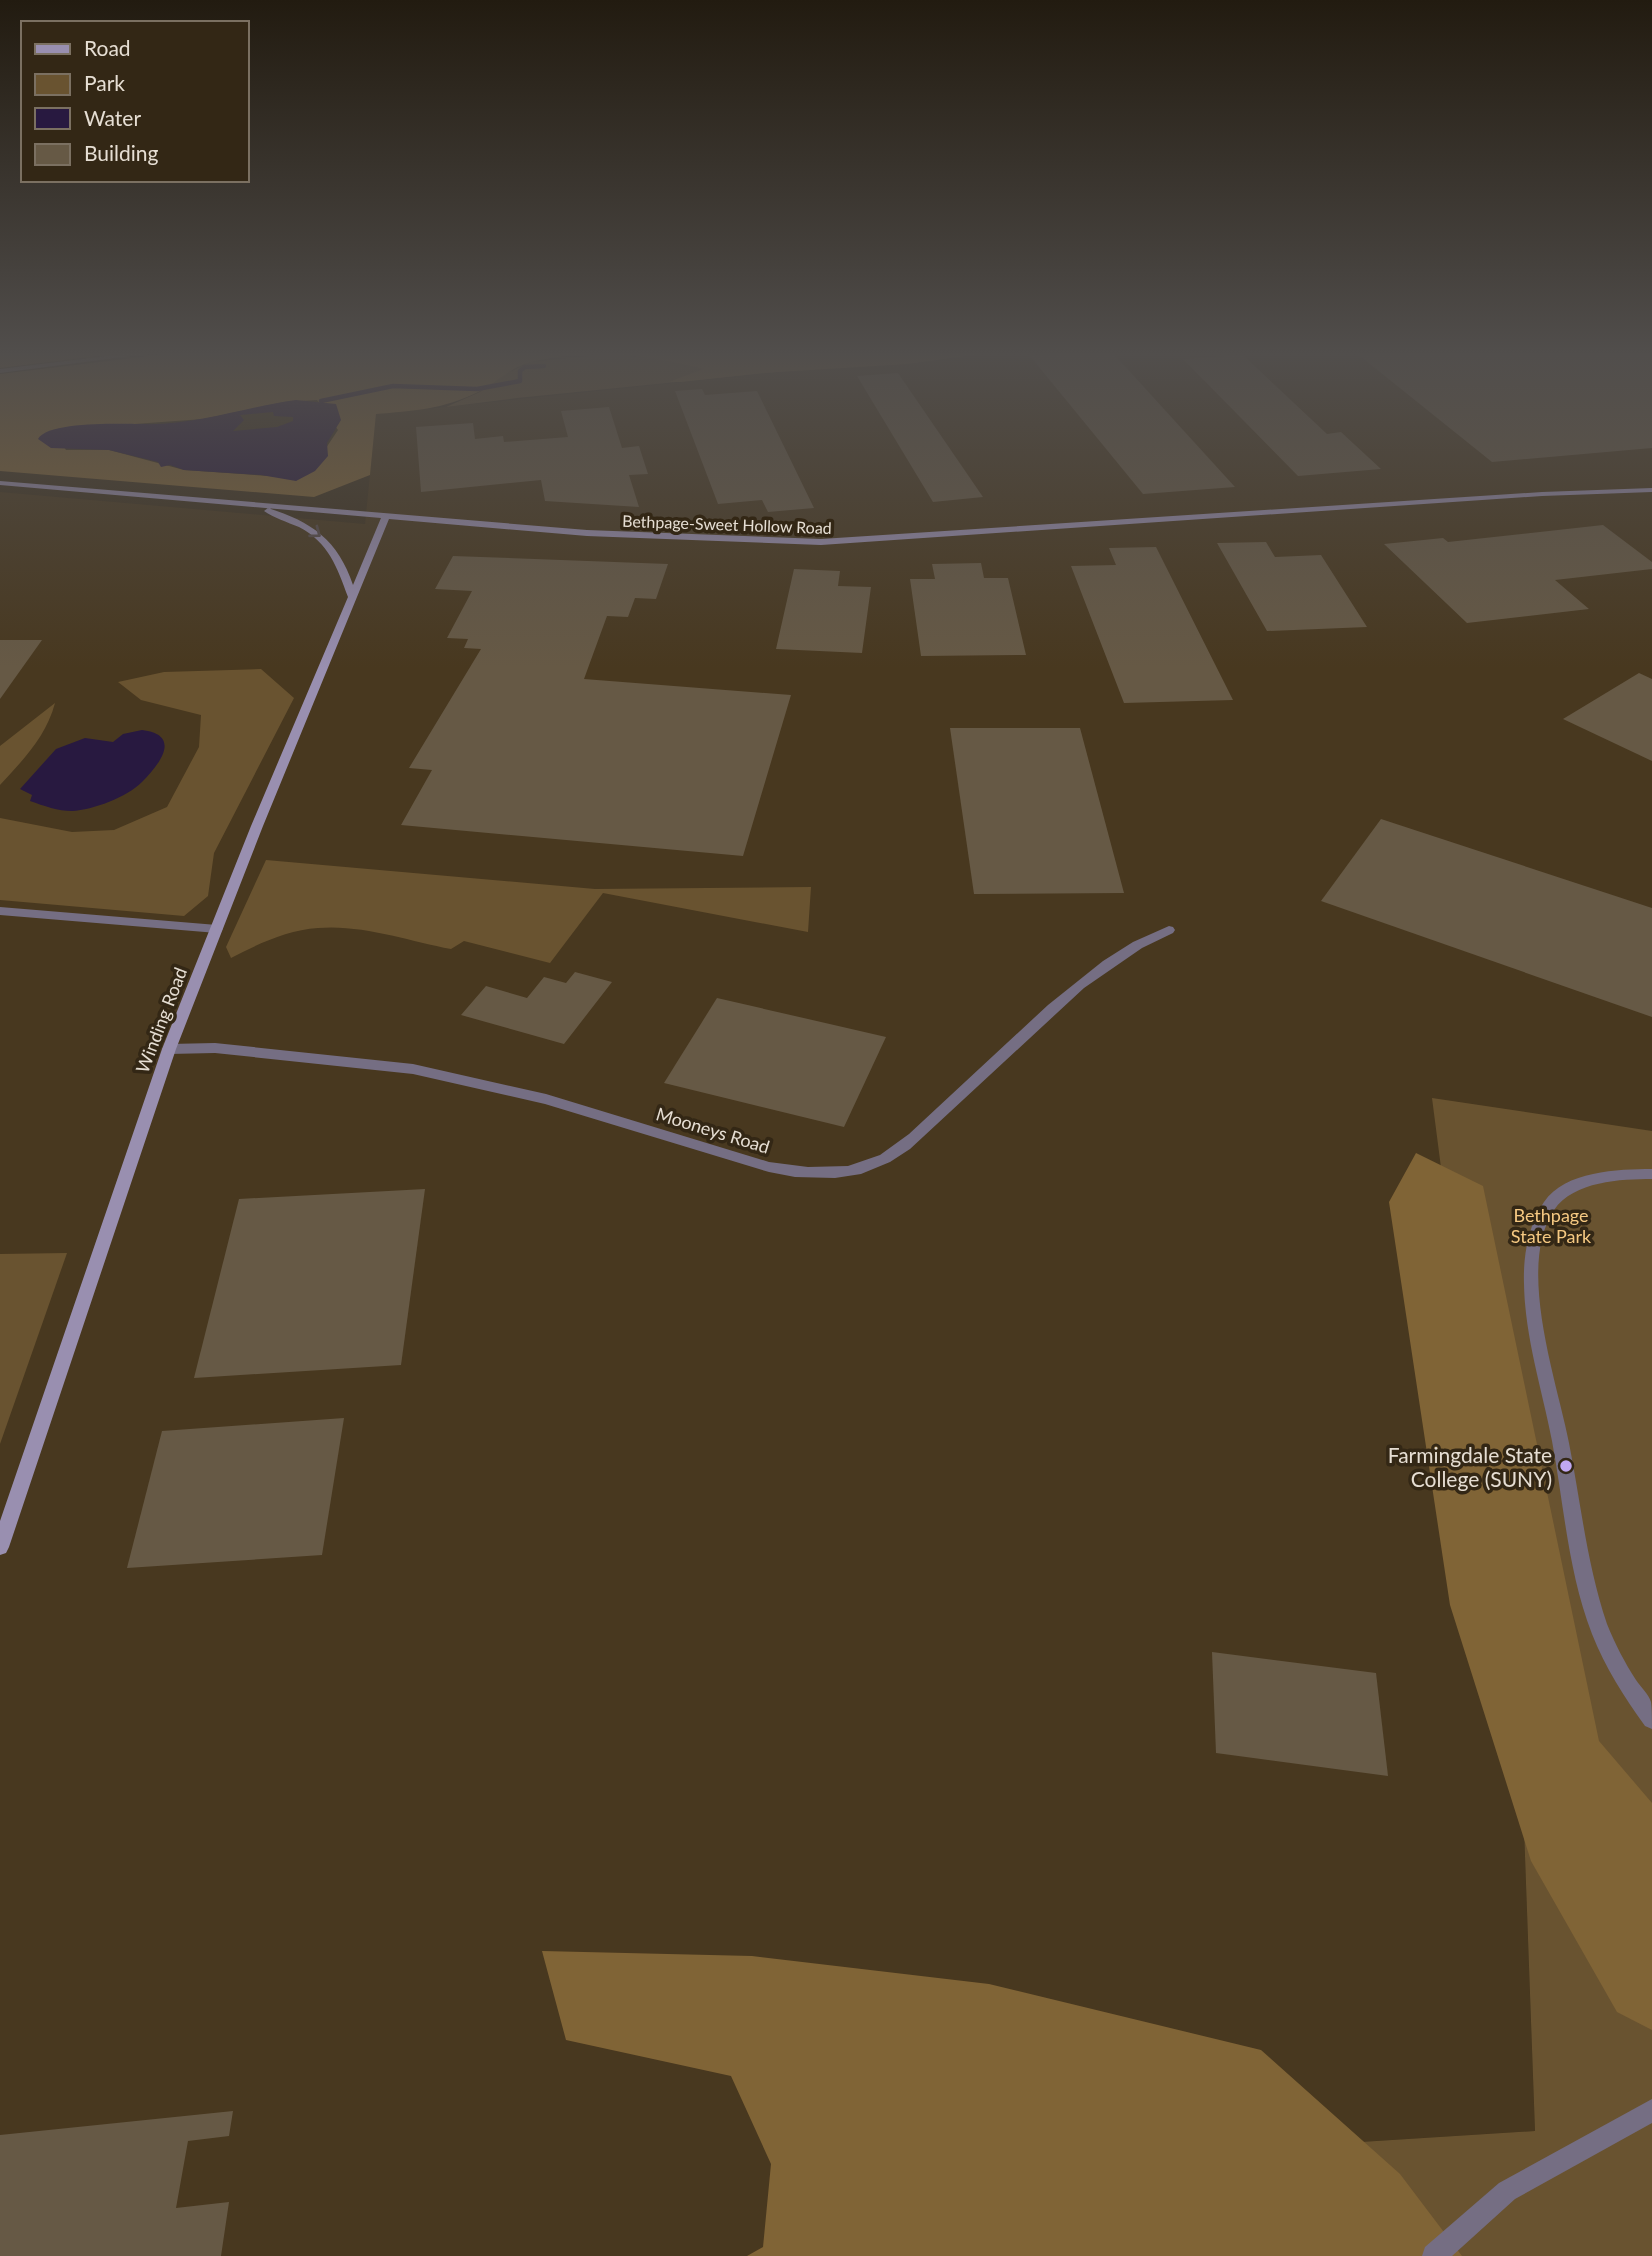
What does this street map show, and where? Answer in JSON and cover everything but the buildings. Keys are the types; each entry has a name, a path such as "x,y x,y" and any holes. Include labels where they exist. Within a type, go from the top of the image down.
{"main road":[{"name":"Bethpage-Sweet Hollow Road","path":"0,483 587,534 795,541 879,540 1652,489"},
{"path":"254,505 307,526 333,547 352,596"},
{"name":"Winding Road","path":"0,1547 169,1049 386,516"}],"street":[{"path":"0,911 217,929"},
{"name":"Mooneys Road","path":"169,1049 215,1048 413,1069 546,1099 769,1167 806,1174 837,1173 872,1165 903,1148 1000,1062 1088,975 1115,957 1169,930"},
{"path":"1652,1174 1609,1176 1575,1187 1550,1204 1540,1226 1532,1262 1536,1318 1585,1572 1601,1632 1630,1689 1652,1719"},
{"path":"1434,2256 1507,2191 1652,2110"}],"shaded area":[{"path":"0,457 136,457 184,470 297,478 317,457 372,457 370,475 314,497 0,471"},
{"path":"372,457 1652,457 1652,1828 1523,1802 1535,2131 969,2167 835,2256 0,2256 0,492 365,524"},
{"path":"1416,1153 1483,1186 1599,1741 1652,1803 1652,2030 1617,2012 1531,1861 1450,1605 1389,1202"},
{"path":"542,1951 752,1956 989,1984 1261,2050 1400,2174 1462,2256 747,2256 763,2247 771,2164 731,2076 566,2040"}],"green space":[{"path":"261,669 294,698 214,853 208,896 184,916 0,900 0,818 72,832 114,830 167,807 199,747 201,715 141,700 118,682 164,672"},
{"path":"55,703 40,737 0,785 0,746"},
{"path":"266,860 595,889 811,887 808,932 603,893 550,963 464,941 451,949 368,931 334,927 306,929 284,935 231,958 226,947"},
{"name":"Bethpage State Park","path":"1432,1098 1652,1131 1652,2256 835,2256 969,2167 1535,2131 1523,1801"},
{"path":"67,1253 0,1444 0,1254"}],"water":[{"path":"139,457 327,457 315,471 296,481 261,475 184,470 170,465 161,467 158,462"},
{"path":"142,730 162,738 164,751 142,782 119,798 90,808 67,811 30,801 32,795 20,789 56,749 85,738 113,742 123,734"}],"place":[{"name":"Farmingdale State College (SUNY)","path":"1566,1466"}]}
